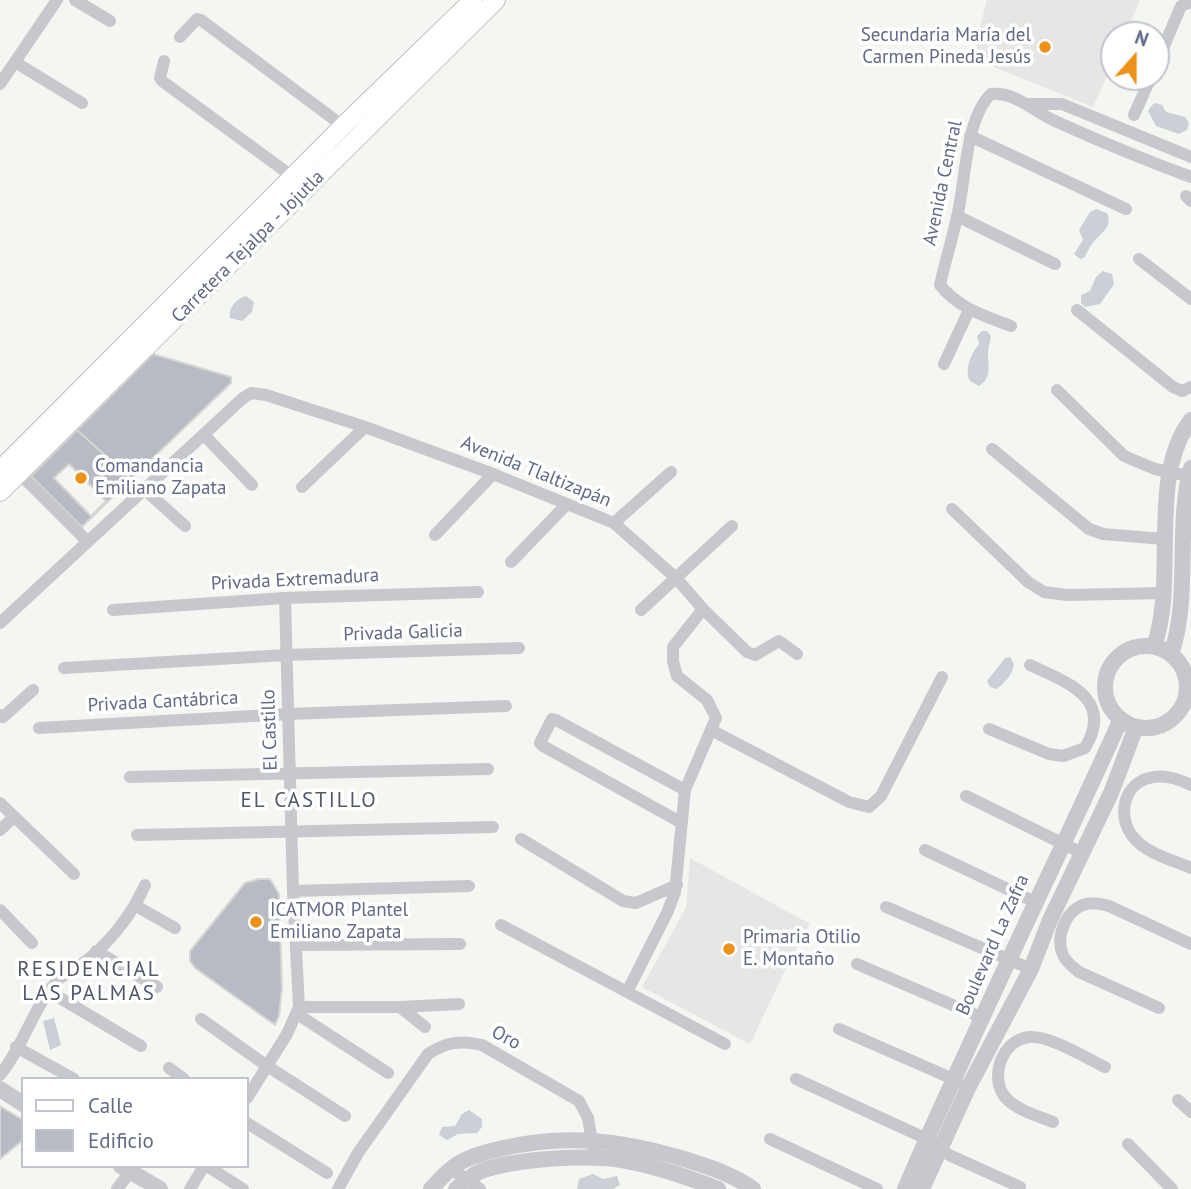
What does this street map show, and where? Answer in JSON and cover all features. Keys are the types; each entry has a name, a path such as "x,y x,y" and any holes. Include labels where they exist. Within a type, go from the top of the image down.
{"main road":[{"name":"Carretera Tejalpa - Jojutla","path":"0,492 9,469 343,126 472,0"},
{"name":"Carretera Tejalpa - Jojutla","path":"9,469 496,0"}],"street":[{"path":"0,83 57,0"},
{"path":"75,0 110,21"},
{"path":"1170,32 1181,6 1191,2"},
{"path":"180,37 197,19 201,20 343,126"},
{"path":"164,61 160,78 162,81 293,177"},
{"path":"15,62 82,103"},
{"path":"1135,115 1145,91"},
{"name":"Avenida Central","path":"1011,326 969,310 948,295 940,285 965,179 970,136 982,103 991,94 1003,93 1029,104 1051,119 1191,177"},
{"name":"Avenida Central","path":"1029,104 1062,104 1191,157"},
{"path":"970,136 1126,209"},
{"path":"957,216 1055,264"},
{"path":"1139,258 1191,299"},
{"path":"944,364 969,310"},
{"path":"1077,310 1173,387 1182,391 1191,387"},
{"path":"1057,390 1124,456 1171,474 1190,472 1188,596 1180,636 1171,654"},
{"name":"Avenida Tlaltizapán","path":"204,435 243,398 251,393 266,395 365,427 493,474 614,523 676,578 747,652 755,655 779,641 797,654"},
{"path":"1154,646 1161,629 1164,539 1171,474 1175,452 1191,420"},
{"path":"302,487 365,427"},
{"path":"0,623 204,435 252,485"},
{"path":"992,449 1089,529 1102,534 1164,539"},
{"path":"9,469 88,542"},
{"path":"614,523 671,472"},
{"path":"435,535 493,474"},
{"path":"144,489 185,526"},
{"path":"511,562 567,503"},
{"path":"951,509 1028,582 1044,592 1066,595 1164,593"},
{"path":"641,610 732,526"},
{"name":"Privada Extremadura","path":"113,610 285,598 478,592"},
{"name":"El Castillo","path":"285,598 298,1011"},
{"path":"627,992 667,913 677,885 685,790 716,718 707,700 677,676 673,661 673,647 704,609"},
{"path":"1141,645 1154,646 1171,654 1184,670 1189,685 1184,704 1168,722 1157,726 1136,727 1121,719 1108,705 1104,693 1104,679 1117,656 1141,645"},
{"name":"Privada Galicia","path":"64,668 287,656 519,648"},
{"path":"989,729 1049,754 1063,756 1086,748 1096,722 1084,695 1072,685 1030,665"},
{"path":"711,730 849,802 869,807 881,796 942,677"},
{"path":"0,715 4,717 9,714 33,690"},
{"name":"Privada Cantábrica","path":"39,728 289,714 506,706"},
{"path":"682,823 540,743 552,719 556,720 685,790"},
{"name":"Boulevard La Zafra","path":"922,1189 940,1149 983,1018 1121,719"},
{"name":"Boulevard La Zafra","path":"905,1189 927,1139 961,1085 996,1053 1031,969 1057,923 1082,853 1119,796 1136,727"},
{"path":"1091,738 1108,746"},
{"path":"130,777 488,769"},
{"path":"1191,785 1166,776 1150,777 1119,796 1124,823 1136,841 1191,868"},
{"path":"966,796 1082,853"},
{"path":"0,803 74,874"},
{"path":"0,830 15,817"},
{"path":"137,835 493,827"},
{"path":"521,839 623,901 636,903 677,885"},
{"path":"925,850 1035,902"},
{"path":"0,1075 60,978 83,964 96,951 136,906 145,885"},
{"path":"293,891 469,886"},
{"path":"1159,1008 1079,972 1069,964 1063,956 1057,923 1086,904 1098,904 1109,906 1191,944"},
{"path":"136,906 175,928"},
{"path":"886,907 1031,969"},
{"path":"0,910 32,943"},
{"path":"502,925 725,1044"},
{"path":"296,945 460,944"},
{"path":"96,951 157,987"},
{"path":"857,964 983,1018"},
{"path":"50,992 141,1046"},
{"path":"298,1011 459,1004"},
{"path":"400,1007 425,1027"},
{"path":"248,1096 298,1011"},
{"path":"298,1011 388,1073"},
{"path":"201,1019 267,1066 345,1116"},
{"path":"839,1029 961,1085"},
{"path":"1053,1122 1014,1105 1004,1096 998,1085 996,1053 1030,1037 1044,1039 1105,1066"},
{"name":"Oro","path":"338,1189 358,1153 428,1054 439,1046 453,1042 482,1045 579,1101 588,1118 596,1158"},
{"path":"16,1047 70,1077"},
{"path":"169,1068 181,1077"},
{"path":"796,1079 927,1139 949,1155 1020,1187"},
{"path":"0,1089 21,1103"},
{"path":"1178,1100 1191,1112"},
{"path":"248,1124 327,1174"},
{"path":"770,1139 877,1189"},
{"path":"431,1189 450,1168 478,1154 552,1141 592,1140 652,1150 707,1166 730,1175 753,1189"},
{"path":"1128,1144 1172,1189"},
{"path":"461,1184 485,1169 523,1162 596,1158 617,1160 686,1176 718,1189"},
{"path":"190,1189 205,1168"},
{"path":"209,1168 243,1189"},
{"path":"450,1168 461,1184 481,1189"},
{"path":"117,1189 126,1169 152,1187"}],"shaded area":[{"name":"Secundaria María del Carmen Pineda Jesús","path":"987,0 1140,0 1131,21 1100,21 1100,91 1093,107 972,58"},
{"path":"1156,103 1162,105 1166,112 1185,117 1189,123 1187,130 1179,134 1156,126 1148,111"},
{"path":"1096,209 1107,213 1107,226 1084,258 1080,259 1074,254 1083,240 1079,230 1090,212"},
{"path":"1103,271 1112,274 1114,284 1100,304 1085,307 1081,303 1081,295 1090,291 1096,277"},
{"path":"246,296 254,302 252,312 242,321 230,318 234,304"},
{"path":"982,331 987,331 991,336 988,376 979,386 970,381 968,367 979,344 977,336"},
{"path":"1010,657 1014,664 1010,675 996,689 990,687 987,681 1005,658"},
{"name":"Primaria Otilio E. Montaño","path":"690,858 810,924 750,1044 642,987 686,908"},
{"path":"54,1018 61,1045 50,1050 43,1021"},
{"path":"469,1110 482,1119 482,1127 477,1133 458,1134 447,1140 439,1135 442,1127 455,1126 462,1114"},
{"path":"593,1174 603,1179 617,1176 620,1185 613,1189 577,1189 579,1179"}],"building":[{"path":"153,354 231,377 231,383 131,479 77,430"},
{"name":"Comandancia Emiliano Zapata","path":"77,430 131,479 82,527 31,476"},
{"path":"69,464 106,501 91,516 54,478"},
{"path":"270,879 279,894 282,988 279,1016 275,1025 195,968 190,961 190,951 245,883"},
{"path":"0,1106 21,1119 21,1142 0,1159"}],"place":[{"name":"Secundaria María del Carmen Pineda Jesús","path":"1045,47"},
{"name":"Comandancia Emiliano Zapata","path":"81,478"},
{"name":"ICATMOR Plantel Emiliano Zapata","path":"256,922"},
{"name":"Primaria Otilio E. Montaño","path":"729,949"}],"district":[{"name":"EL CASTILLO","path":"309,801"},
{"name":"RESIDENCIAL LAS PALMAS","path":"89,982"}]}
